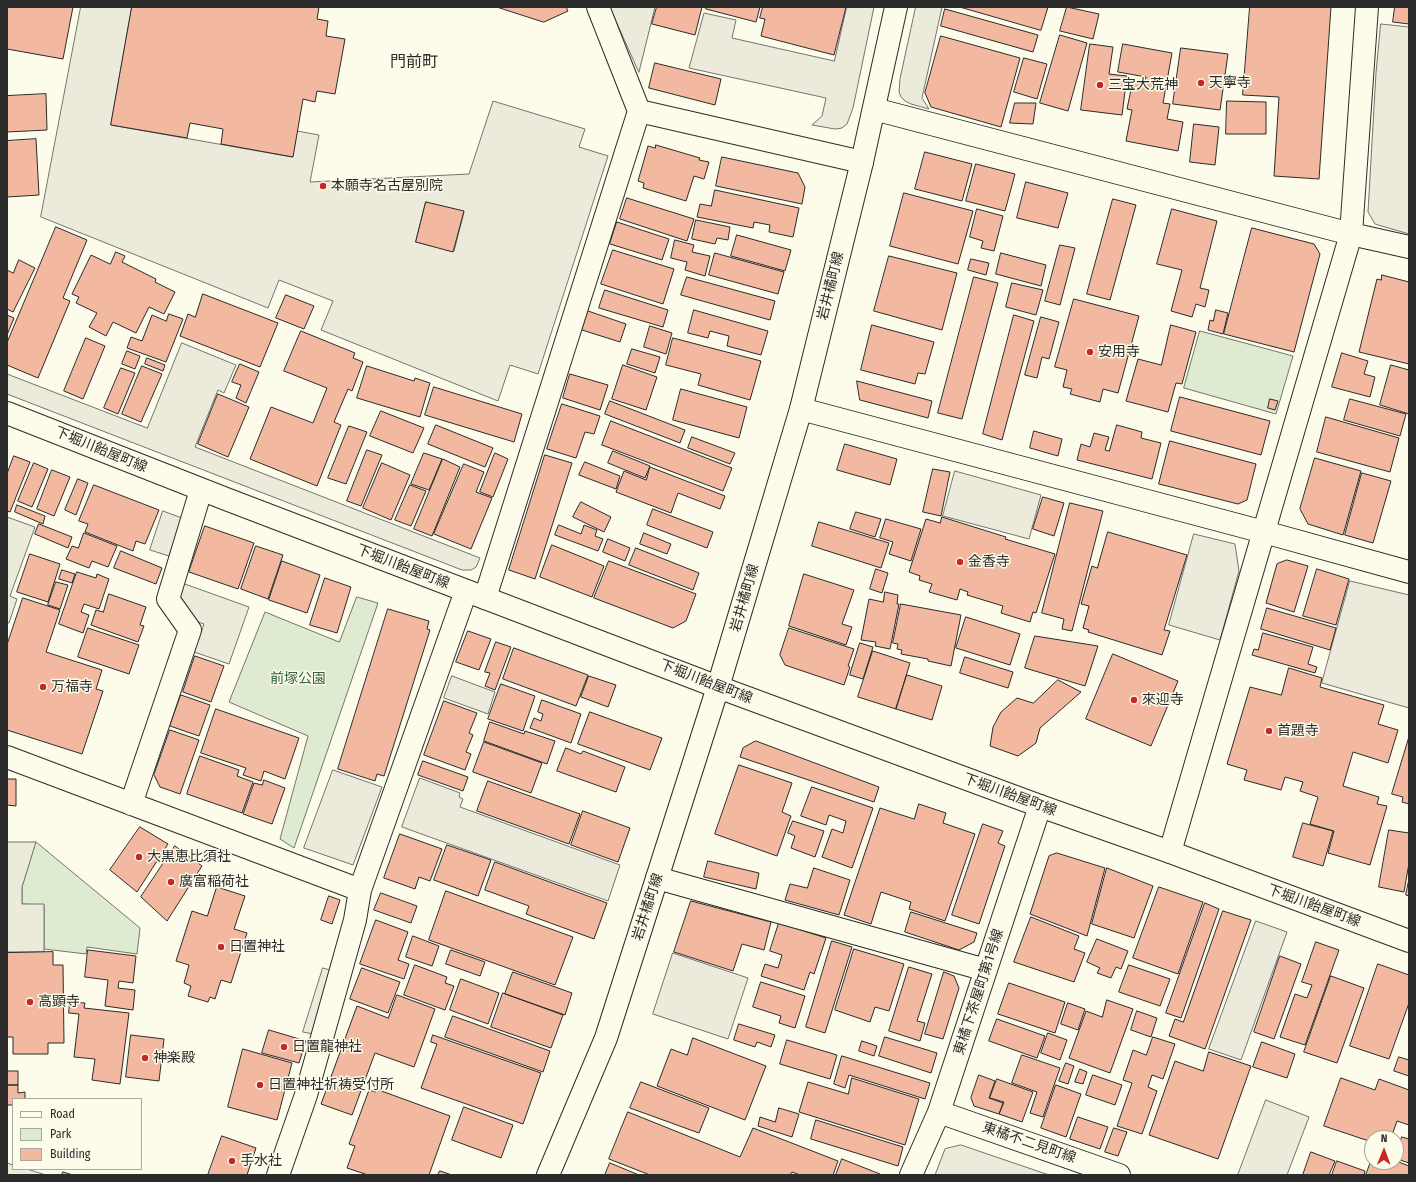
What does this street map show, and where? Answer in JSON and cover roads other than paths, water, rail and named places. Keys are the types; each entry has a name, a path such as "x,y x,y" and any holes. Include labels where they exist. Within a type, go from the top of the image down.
{"street":[{"path":"278,1175 306,1095 355,920 360,890 475,594 639,111 598,7"},
{"name":"岩井橘町線","path":"548,1175 606,1038 718,687 801,409 862,162 896,7"},
{"path":"1170,852 1351,234 1367,7"},
{"path":"874,109 1351,234 1409,247"},
{"path":"639,111 862,162"},
{"path":"801,409 1409,572"},
{"name":"下堀川飴屋町線","path":"7,413 202,490 718,687 1409,941"},
{"path":"131,804 190,630 168,599 202,490"},
{"path":"7,757 360,890"},
{"name":"東橘下茶屋町第1号線","path":"911,1175 939,1112 1040,806"},
{"path":"657,878 986,970"},
{"name":"東橘不二見町線","path":"939,1112 1119,1175"}],"place":[{"name":"天寧寺","path":"1201,83"},
{"name":"三宝大荒神","path":"1100,85"},
{"name":"本願寺名古屋別院","path":"323,186"},
{"name":"安用寺","path":"1090,352"},
{"name":"金香寺","path":"960,562"},
{"name":"万福寺","path":"43,687"},
{"name":"來迎寺","path":"1134,700"},
{"name":"首題寺","path":"1269,731"},
{"name":"大黒恵比須社","path":"139,857"},
{"name":"廣富稲荷社","path":"171,882"},
{"name":"日置神社","path":"221,947"},
{"name":"高顕寺","path":"30,1002"},
{"name":"日置龍神社","path":"284,1047"},
{"name":"神楽殿","path":"145,1058"},
{"name":"日置神社祈祷受付所","path":"260,1085"},
{"name":"手水社","path":"232,1161"}],"district":[{"name":"門前町","path":"414,63"}],"park label":[{"name":"前塚公園","path":"298,679"}]}
